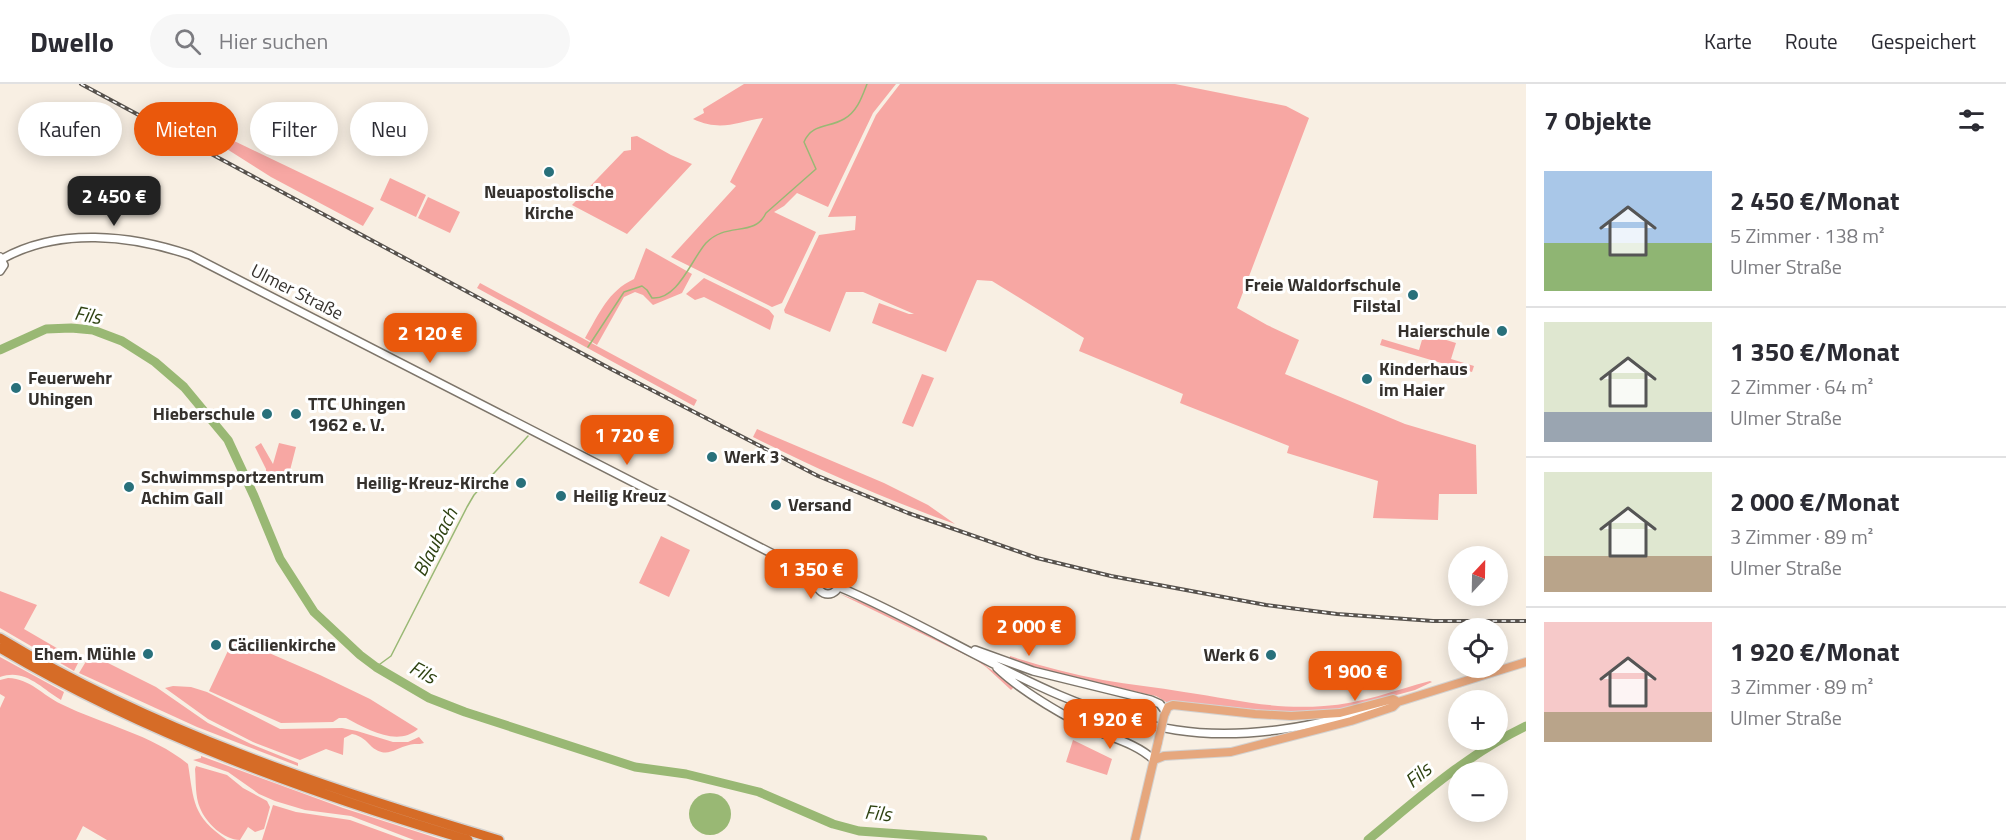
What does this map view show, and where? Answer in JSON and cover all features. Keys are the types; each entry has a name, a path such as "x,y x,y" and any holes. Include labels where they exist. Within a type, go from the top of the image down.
{"highway":[{"path":"0,638 73,679 196,736 380,803 499,840"},
{"path":"0,648 87,696 194,744 302,785 468,840"}],"main road":[{"name":"Ulmer Straße","path":"1,258 43,243 92,237 149,243 190,255 818,577"},
{"path":"0,271 4,265 1,258"},
{"name":"Ulmer Straße","path":"826,572 833,573 838,578 839,587 829,594 822,592 816,584 818,577 826,572"},
{"name":"Ulmer Straße","path":"839,587 882,606 991,663 1091,708 1123,718 1178,730 1225,733 1286,729 1344,718 1526,662"},
{"path":"961,647 1033,671 1151,700 1160,704 1164,713"},
{"path":"991,663 1012,681 1079,723 1144,751 1154,760"},
{"path":"1135,840 1164,713 1168,707 1180,705 1255,714 1327,714 1354,710 1393,699 1398,702 1394,707 1351,721 1231,752 1164,756 1154,760"}],"shaded area":[{"path":"744,84 896,84 873,113 828,207 797,193 774,212 816,232 782,303 772,307 671,257 736,186 730,182 763,118 728,125 712,125 693,119 704,113 703,109"},
{"path":"900,84 1175,84 1286,106 1309,118 1237,308 1299,340 1285,374 1405,424 1476,445 1477,494 1439,494 1438,520 1373,518 1378,481 1287,453 1289,446 1180,403 1183,394 1079,351 1084,338 992,281 977,280 946,352 872,323 879,303 914,314 863,292 846,292 830,332 785,313 784,310 819,235 855,230 856,216 828,217 876,115"},
{"path":"637,136 692,164 627,234 572,205 624,151 631,150 631,137"},
{"path":"238,143 250,149 250,156 266,156 374,208 363,226 271,177 238,156"},
{"path":"390,178 426,195 416,217 380,200"},
{"path":"428,197 460,212 450,233 418,218"},
{"path":"646,248 692,274 682,293 653,305 643,295 635,292 624,297 597,345 585,338 611,297 617,290 634,279"},
{"path":"704,278 769,310 774,316 770,330 704,297 695,300 686,294"},
{"path":"480,283 697,400 694,406 477,288"},
{"path":"1424,333 1456,343 1451,359 1474,366 1472,372 1380,345 1382,339 1419,350"},
{"path":"922,374 934,378 913,427 902,423"},
{"path":"757,429 884,483 928,505 955,524 878,494 778,449 753,437"},
{"path":"261,443 273,464 279,443 296,447 287,482 276,480 272,482 266,475 266,469 255,447"},
{"path":"661,536 690,550 669,597 639,583"},
{"path":"0,591 37,605 24,629 79,661 74,671 0,628"},
{"path":"840,594 864,603 973,657 1015,686 1011,690 976,660"},
{"path":"234,638 370,699 418,729 410,734 392,736 372,731 346,718 339,718 333,722 281,723 209,691"},
{"path":"92,655 156,687 208,723 298,763 298,766 197,727 79,673"},
{"path":"1010,656 1056,670 1103,680 1253,703 1288,706 1305,707 1351,703 1432,682 1415,690 1360,705 1320,712 1270,711 1176,701 1168,703 1156,696 1067,677 1009,661"},
{"path":"0,657 64,692 61,700 25,677 9,675 0,677"},
{"path":"8,678 23,681 61,704 143,737 188,764 194,798 201,815 227,840 107,840 83,826 76,840 0,840 0,708 5,697 0,694 0,680"},
{"path":"191,687 207,692 280,729 342,728 393,742 408,742 419,737 424,743 411,744 391,752 382,752 361,737 352,734 344,738 343,755 326,749 300,760 253,742 208,719 165,688"},
{"path":"1073,740 1112,759 1107,775 1066,762"},
{"path":"201,756 343,808 443,840 414,840 351,816 305,810 275,801 259,794 228,772 193,760"},
{"path":"196,766 227,775 243,788 267,801 270,807 264,829 255,832 248,827 240,840 228,837 216,830 198,804"},
{"path":"710,793 718,794 725,799 730,806 730,822 725,829 718,834 710,835 702,834 695,829 690,822 689,814 690,806 695,799 702,794"},
{"path":"273,805 296,812 350,820 405,840 262,840"}],"waterway":[{"name":"Blaubach","path":"588,347 624,292 642,286 652,298 669,293 683,278 700,250 714,236 747,228 761,221 766,213 816,169 804,142 807,136 816,129 849,116 858,104 867,84"},
{"name":"Fils","path":"0,350 46,329 71,328 93,330 122,341 155,362 184,387 228,440 280,559 314,612 376,667 429,698 465,712 635,767 686,774 759,792 833,824 859,831 983,840"},
{"name":"Blaubach","path":"376,667 391,656 474,495 528,436"},
{"name":"Fils","path":"1368,840 1463,764 1526,726"}],"railway":[{"path":"81,84 611,369 818,476 908,513 1037,558 1111,576 1266,605 1337,614 1433,621 1526,621"}],"place":[{"name":"Neuapostolische Kirche","path":"549,172"},
{"name":"Freie Waldorfschule Filstal","path":"1413,295"},
{"name":"Haierschule","path":"1502,331"},
{"name":"Kinderhaus im Haier","path":"1367,379"},
{"name":"Feuerwehr Uhingen","path":"16,388"},
{"name":"Hieberschule","path":"267,414"},
{"name":"TTC Uhingen 1962 e. V.","path":"296,414"},
{"name":"Werk 3","path":"712,457"},
{"name":"Heilig-Kreuz-Kirche","path":"521,483"},
{"name":"Schwimmsportzentrum Achim Gall","path":"129,487"},
{"name":"Heilig Kreuz","path":"561,496"},
{"name":"Versand","path":"776,505"},
{"name":"Cäcilienkirche","path":"216,645"},
{"name":"Ehem. Mühle","path":"148,654"},
{"name":"Werk 6","path":"1271,655"}]}
